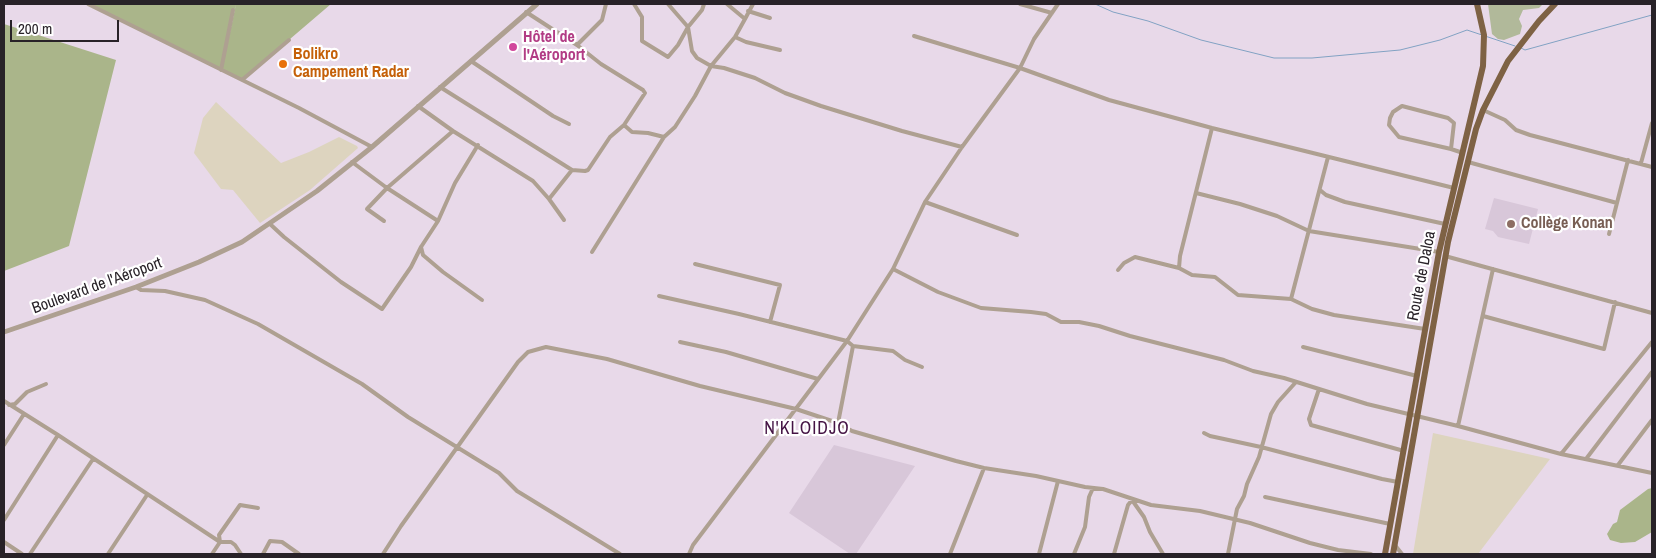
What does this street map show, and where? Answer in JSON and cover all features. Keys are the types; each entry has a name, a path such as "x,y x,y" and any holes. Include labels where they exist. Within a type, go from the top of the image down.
{"highway":[{"name":"Route de Daloa","path":"1393,554 1446,224 1483,66 1484,35 1477,4"},
{"name":"Route de Daloa","path":"1385,554 1404,451 1414,415 1417,376 1425,329 1442,254 1483,110 1508,61 1533,27 1555,4"},
{"path":"1474,108 1483,110"}],"street":[{"path":"88,4 372,147"},
{"name":"Boulevard de l'Aéroport","path":"4,332 136,286 199,262 242,242 317,191 372,147 536,4"},
{"path":"577,44 602,20 606,4"},
{"path":"634,4 642,16 642,41 668,57 702,10 704,4"},
{"path":"668,4 688,27 692,50 698,58 711,66 724,68 754,78 785,93 821,106 962,147"},
{"path":"727,4 745,19"},
{"path":"592,252 664,137 675,127 695,96 711,66 735,37 753,4"},
{"path":"1020,4 1052,13"},
{"path":"689,554 693,546 846,341 894,269 925,202 962,147 1020,68 1034,39 1058,4"},
{"path":"221,70 233,10"},
{"path":"748,11 770,18"},
{"path":"440,87 572,170 588,170 610,137 624,125 645,93 601,64 577,44 526,12"},
{"path":"914,36 1020,68 1109,100 1212,128 1454,188"},
{"path":"735,37 746,42 780,50"},
{"path":"242,80 289,40"},
{"path":"471,61 553,116 569,124"},
{"path":"418,106 453,132 478,145 533,181 564,220"},
{"path":"1450,149 1454,123 1448,118 1402,106 1393,112 1389,125 1399,137 1463,153"},
{"path":"1483,110 1505,120 1516,130 1530,135 1652,167"},
{"path":"1641,163 1652,123"},
{"path":"624,125 632,132 648,132 664,137"},
{"path":"1179,268 1180,256 1212,128"},
{"path":"384,221 366,209 387,188 453,132"},
{"path":"270,224 284,238 341,282 382,309 412,267 421,247 438,221 452,190 478,145"},
{"path":"1291,299 1328,157"},
{"path":"1609,234 1628,160"},
{"path":"352,162 387,188 438,221"},
{"path":"1468,162 1617,204"},
{"path":"549,199 572,170"},
{"path":"1320,190 1326,195 1345,202 1446,224"},
{"path":"1196,193 1277,216 1309,231 1442,254 1652,313"},
{"path":"925,202 1017,235"},
{"path":"421,247 423,255 482,300"},
{"path":"1118,270 1124,263 1135,257 1179,268 1192,275 1216,277 1238,295 1291,299 1312,309 1334,315 1425,329"},
{"path":"696,264 780,285 770,322"},
{"path":"894,269 938,292 981,308 1046,314 1061,322 1079,322 1099,326 1130,336 1224,360 1366,404 1458,426 1561,454 1652,473"},
{"path":"1458,426 1493,269"},
{"path":"136,286 141,290 165,291 206,300 258,324 362,384 408,417 499,473 516,491 620,554"},
{"path":"660,296 846,341 853,346 893,351 905,360 922,367"},
{"path":"1482,316 1604,349 1615,302"},
{"path":"680,342 726,352 818,379"},
{"path":"1561,454 1652,342"},
{"path":"838,423 853,346"},
{"path":"383,554 456,447 518,362 528,352 546,347 607,358 700,386 796,409 838,423 852,431 941,457 984,468 998,469 1094,488 1129,497 1144,517 1150,532 1163,554"},
{"path":"1302,347 1417,376"},
{"path":"1586,459 1652,372"},
{"path":"1228,554 1232,541 1234,519 1261,447 1271,414 1278,402 1296,382"},
{"path":"9,405 14,404 27,392 46,384"},
{"path":"1318,389 1309,419 1311,425 1404,451"},
{"path":"4,401 220,542 231,542 242,554"},
{"path":"4,444 24,414"},
{"path":"1618,465 1652,420"},
{"path":"1204,433 1398,482"},
{"path":"4,520 58,435"},
{"path":"30,554 93,459"},
{"path":"950,554 984,468"},
{"path":"1039,554 1058,481"},
{"path":"1074,554 1085,528 1089,497 1094,488"},
{"path":"108,554 147,495"},
{"path":"1265,497 1390,524"},
{"path":"1132,500 1151,505 1200,511 1234,519 1344,553 1371,554"},
{"path":"1114,554 1128,505 1132,500"},
{"path":"212,554 220,542 219,535 240,505 258,508"},
{"path":"263,554 270,541 282,542 299,554"},
{"path":"4,542 22,554"},
{"path":"1394,544 1402,554"}],"shaded area":[{"path":"216,102 281,163 339,137 358,148 310,190 260,223 233,190 221,189 194,153 203,118"},
{"name":"Collège Konan","path":"1494,198 1538,209 1529,244 1498,237 1493,231 1485,229"},
{"path":"1433,433 1550,459 1478,554 1413,554"},
{"path":"834,445 915,466 856,554 850,554 789,513"}],"green space":[{"path":"91,4 236,4 220,68"},
{"path":"236,4 331,4 242,80 222,70"},
{"path":"1488,4 1543,4 1539,8 1523,10 1519,19 1522,26 1520,34 1504,40 1498,39 1492,34"},
{"path":"4,24 116,60 69,246 4,271"},
{"path":"1652,488 1652,532 1635,542 1621,543 1610,540 1607,534 1613,524 1617,522 1620,510"}],"waterway":[{"path":"1095,4 1113,12 1148,21 1201,40 1274,58 1312,58 1400,50 1440,40 1467,30 1482,35"},
{"path":"1521,48 1525,50 1652,15"},
{"path":"1485,36 1515,46"}],"place":[{"name":"Hôtel de l'Aéroport","path":"513,47"},
{"name":"Bolikro Campement Radar","path":"283,64"},
{"name":"Collège Konan","path":"1511,224"}],"district":[{"name":"N'KLOIDJO","path":"807,429"}]}
